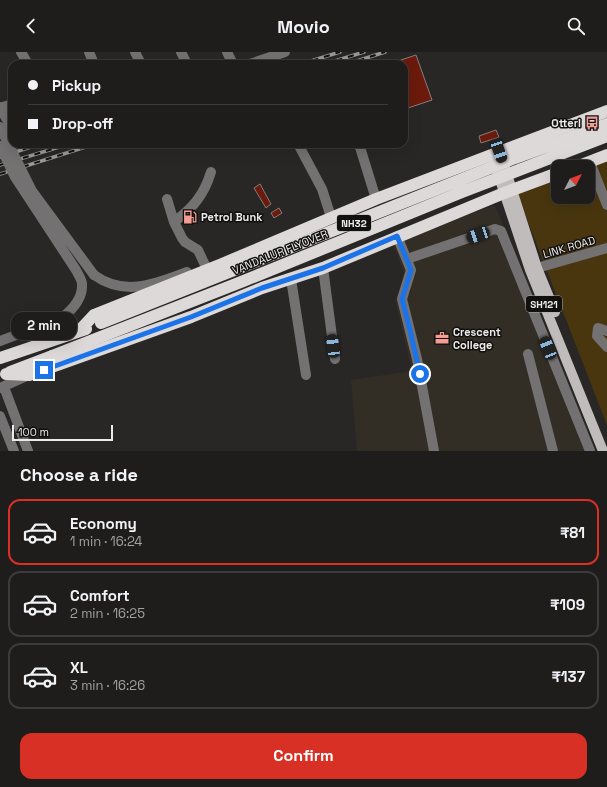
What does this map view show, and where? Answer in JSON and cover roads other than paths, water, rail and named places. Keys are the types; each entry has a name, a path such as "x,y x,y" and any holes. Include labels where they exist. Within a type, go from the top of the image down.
{"highway":[{"path":"79,331 94,315 241,256 376,199 607,111"},
{"name":"VANDALUR FLYOVER","path":"79,331 515,158 607,124"},
{"name":"VANDALUR FLYOVER","path":"3,381 52,356 234,285 462,192 607,136"},
{"path":"595,160 607,155"},
{"path":"3,381 29,375 191,317 262,288 323,268 508,191 551,176"},
{"name":"NH32","path":"0,358 79,331"}],"main road":[{"name":"SH121","path":"495,153 537,268 607,442"},
{"name":"SH121","path":"508,191 530,270 604,451"}],"street":[{"path":"261,60 282,52"},
{"path":"0,107 8,122"},
{"path":"0,126 8,142"},
{"path":"0,146 15,177 76,270 82,283 79,298 71,310 63,316 0,341"},
{"path":"11,148 32,191 94,275 103,281 116,286 131,287 150,285 205,265 241,256"},
{"path":"300,148 322,189 331,217"},
{"path":"360,148 376,199"},
{"path":"174,222 206,190 211,172"},
{"path":"595,174 607,204"},
{"path":"167,200 174,222 185,242 198,250 205,265"},
{"path":"407,259 495,229 501,231 590,451"},
{"path":"397,236 411,270 402,299 417,359 434,451"},
{"name":"LINK ROAD","path":"537,268 607,248"},
{"path":"323,268 335,359"},
{"path":"291,279 306,376"},
{"path":"607,330 598,328 598,336 607,347"},
{"path":"528,354 553,451"},
{"path":"3,381 28,451"},
{"path":"0,416 14,451"}],"railway":[{"path":"314,60 340,52"},
{"path":"338,60 364,52"},
{"path":"360,60 385,52"},
{"path":"0,157 28,148"},
{"path":"0,165 56,148"},
{"path":"0,174 82,148"}],"place":[{"name":"Otteri","path":"592,123"},
{"name":"Petrol Bunk","path":"190,217"},
{"name":"Crescent College","path":"442,338"}]}
